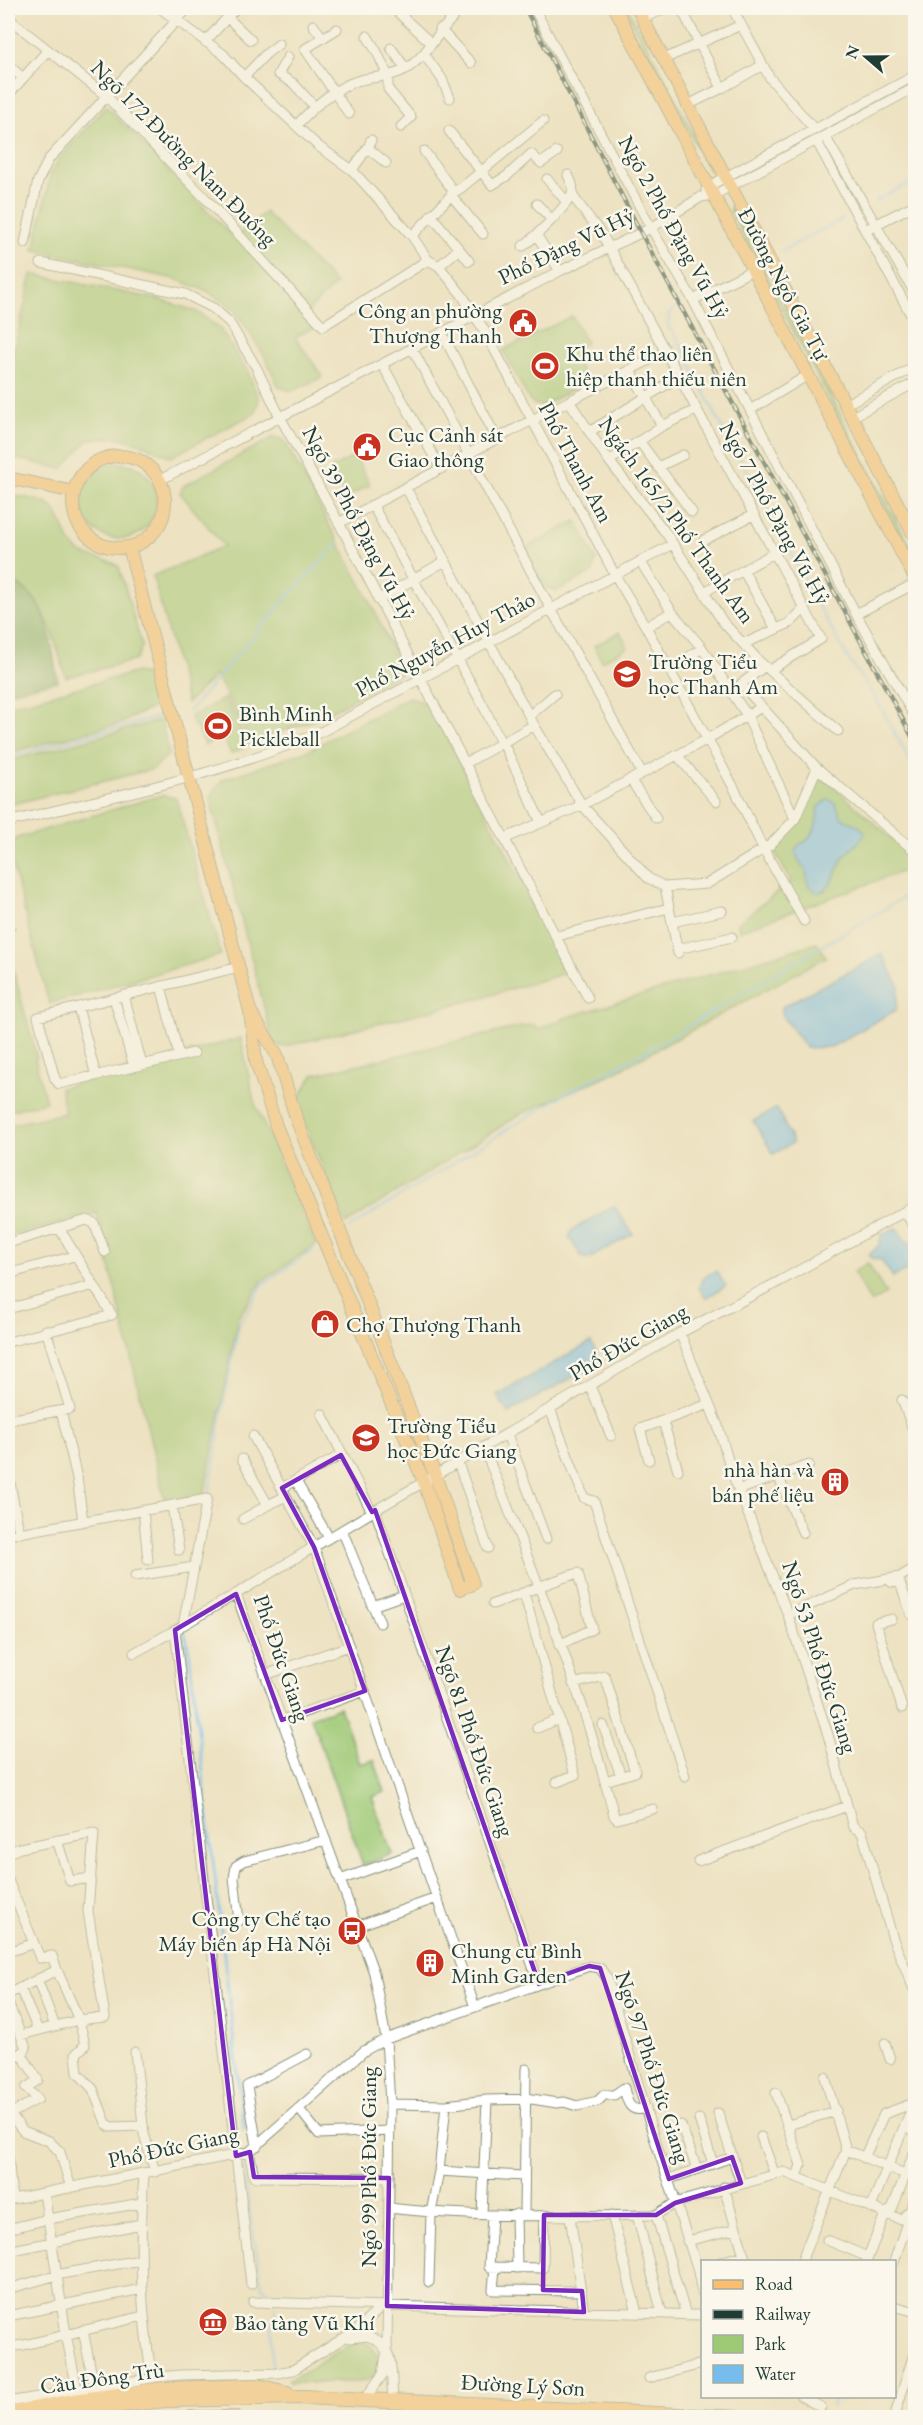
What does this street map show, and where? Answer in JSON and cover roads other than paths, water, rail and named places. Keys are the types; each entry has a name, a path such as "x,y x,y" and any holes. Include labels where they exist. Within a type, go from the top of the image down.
{"highway":[{"name":"Đường Lý Sơn","path":"203,2392 740,2418"},
{"name":"Cầu Đông Trù","path":"8,2414 73,2400 120,2394 203,2392"},
{"name":"Cầu Đông Trù","path":"41,2418 203,2392"},
{"path":"191,2418 236,2418"}],"main road":[{"name":"Đường Ngô Gia Tự","path":"615,8 708,193 753,270 915,581"},
{"name":"Đường Ngô Gia Tự","path":"640,13 915,539"},
{"path":"113,455 129,456 142,461 160,480 165,503 160,523 146,539 129,547 105,546 85,534 74,513 74,492 86,470 98,460 113,455"},
{"path":"8,478 74,492"},
{"path":"129,547 250,1011 255,1061 276,1126 424,1482 460,1588 473,1584 435,1476 296,1118 277,1055 250,1011"}],"street":[{"name":"Phố Thanh Am","path":"160,8 223,54 244,77 318,146 352,170 412,236 428,260 439,266 475,315 615,575 670,670 804,921"},
{"path":"25,243 42,169 55,151 188,8"},
{"path":"205,42 236,8"},
{"path":"297,125 314,106 358,81 388,76 406,69 424,54 440,29 463,8"},
{"name":"Ngõ 2 Phố Đặng Vũ Hỷ","path":"534,8 651,228 693,300 856,614 915,719"},
{"path":"640,13 666,8"},
{"path":"681,8 722,88"},
{"path":"732,8 776,86 814,129"},
{"path":"399,9 430,42"},
{"path":"227,17 251,40"},
{"name":"Ngõ 172 Đường Nam Đuống","path":"8,18 106,96 205,198 323,326 428,260"},
{"path":"664,59 741,24"},
{"path":"313,25 323,38"},
{"path":"337,29 305,49 349,114"},
{"path":"440,29 471,63"},
{"path":"367,36 388,76 388,89 411,117 401,127"},
{"path":"244,77 279,44"},
{"path":"391,48 406,69"},
{"path":"8,95 48,50"},
{"path":"424,54 442,79 450,98"},
{"path":"288,57 278,74 293,83 314,106"},
{"path":"8,65 23,78"},
{"path":"688,105 763,65"},
{"path":"728,182 814,129 915,75"},
{"path":"728,182 821,138 915,87"},
{"path":"412,236 453,193 543,121"},
{"path":"449,131 492,185 507,176 531,154 541,164 557,152"},
{"path":"821,138 915,295"},
{"path":"821,138 865,230 915,324"},
{"path":"352,170 370,144 386,163"},
{"path":"424,152 483,234"},
{"path":"523,246 537,236 569,198 573,185 568,175"},
{"name":"Ngõ 7 Phố Đặng Vũ Hỷ","path":"547,179 569,198 604,238 821,639 767,668"},
{"name":"Phố Đặng Vũ Hỷ","path":"160,480 560,271 651,228 728,182"},
{"path":"537,204 551,219"},
{"path":"865,230 915,204"},
{"path":"430,215 469,261"},
{"path":"537,236 560,271"},
{"path":"439,266 459,249"},
{"name":"Ngõ 39 Phố Đặng Vũ Hỷ","path":"41,263 175,291 213,308 229,322 239,336 280,417 339,523 588,998"},
{"path":"693,300 753,270"},
{"path":"442,333 497,439"},
{"path":"412,348 470,453 485,487 551,609 642,773"},
{"path":"339,523 665,352"},
{"path":"382,364 441,469"},
{"path":"845,405 915,366"},
{"path":"630,370 662,426"},
{"path":"750,410 808,375"},
{"path":"589,432 679,377"},
{"path":"895,377 903,389"},
{"path":"852,417 915,382"},
{"name":"Ngách 165/2 Phố Thanh Am","path":"569,401 609,461 673,544 723,622 767,668 838,731"},
{"path":"609,461 662,426 696,410"},
{"path":"639,441 692,512"},
{"path":"658,467 683,455"},
{"path":"406,488 529,716 582,805 648,878 665,887 707,884 770,845 795,819 817,768"},
{"path":"373,506 485,709 541,822"},
{"path":"704,540 753,515"},
{"name":"Phố Nguyễn Huy Thảo","path":"8,822 189,778 264,755 313,735 673,544"},
{"path":"704,592 774,553"},
{"path":"378,600 445,561"},
{"path":"640,561 672,612 702,648 746,714 795,819"},
{"path":"743,570 776,629"},
{"path":"856,614 915,581"},
{"path":"741,641 748,642 790,623 804,609"},
{"path":"646,627 672,612"},
{"path":"670,670 702,648"},
{"path":"767,668 741,684 760,708 817,768 915,852"},
{"path":"529,716 555,694"},
{"path":"506,838 582,805 706,740 746,714 760,708"},
{"path":"466,763 534,725"},
{"path":"677,755 716,801"},
{"path":"630,779 656,818"},
{"path":"665,887 678,951 732,937"},
{"path":"557,936 669,908"},
{"path":"672,922 722,911"},
{"path":"194,1053 62,1085 55,1079 38,1017 239,967"},
{"path":"161,986 179,1056"},
{"path":"124,995 138,1066"},
{"path":"114,998 138,1066"},
{"path":"78,1007 96,1076"},
{"name":"Phố Đức Giang","path":"10,2199 236,2156 253,2149 364,2051 386,2039 374,1973 236,1594 680,1333 780,1281 915,1205"},
{"path":"905,1211 915,1231"},
{"path":"8,1243 91,1220 105,1252"},
{"path":"8,1342 46,1330 112,1315 59,1228"},
{"path":"8,1274 74,1256"},
{"path":"8,1309 93,1285"},
{"path":"8,1420 70,1409 46,1330"},
{"name":"Ngõ 53 Phố Đức Giang","path":"680,1333 709,1404 738,1490 788,1615 828,1735 853,1827 862,1832 893,1939 915,1994"},
{"path":"590,1386 610,1436"},
{"path":"902,1400 915,1437"},
{"path":"649,1461 640,1430 709,1404"},
{"path":"550,1410 584,1498 594,1501 685,1776"},
{"path":"61,1411 77,1478 83,1521"},
{"name":"Ngõ 81 Phố Đức Giang","path":"322,1414 341,1455 374,1511 539,1984"},
{"path":"664,1425 678,1470"},
{"path":"507,1434 546,1539"},
{"path":"253,1436 314,1547 476,2007"},
{"path":"484,1448 538,1585 617,1819 653,1809"},
{"path":"243,1519 268,1505 296,1481 341,1455"},
{"path":"242,1459 268,1505"},
{"path":"458,1463 488,1548"},
{"path":"738,1490 809,1465"},
{"path":"8,1471 10,1501 19,1532"},
{"path":"778,1476 803,1533"},
{"path":"296,1481 329,1538"},
{"path":"8,1535 207,1499 179,1628 251,2284"},
{"path":"172,1505 179,1550"},
{"path":"143,1510 148,1560"},
{"path":"342,1530 380,1623"},
{"path":"882,1581 900,1577 915,1566"},
{"path":"135,1576 194,1567"},
{"path":"494,1604 538,1585 578,1573 592,1629 559,1646"},
{"path":"788,1615 864,1581 882,1581 899,1582 911,1614 915,1617"},
{"path":"524,1593 575,1775 557,1782"},
{"path":"134,1653 236,1594"},
{"path":"372,1606 404,1595"},
{"path":"892,1619 876,1623 903,1708"},
{"path":"266,1675 349,1646"},
{"path":"573,1684 605,1676 635,1772 606,1781"},
{"path":"282,1720 365,1691"},
{"path":"537,1728 559,1719"},
{"path":"588,1730 619,1719"},
{"path":"603,1725 621,1776"},
{"path":"698,1861 847,1806"},
{"path":"8,1853 20,1848 94,1833 88,1911 105,2018 79,2020 21,2035"},
{"path":"57,1840 70,1881 91,1878"},
{"path":"239,1921 234,1878 234,1870 238,1864 326,1840"},
{"path":"340,1880 421,1851"},
{"path":"8,1880 40,1958 52,1956 79,2020 85,2046 76,2054 78,2073 93,2090 105,2123 110,2127 142,2126"},
{"path":"357,1926 437,1898"},
{"path":"8,1952 34,1943"},
{"name":"Ngõ 97 Phố Đức Giang","path":"386,2039 589,1966 600,1968 607,1978 687,2241 700,2267"},
{"path":"8,1994 57,1970"},
{"path":"37,1979 55,2026"},
{"path":"20,1988 38,2030"},
{"path":"8,2003 26,2048 8,2064"},
{"name":"Ngõ 99 Phố Đức Giang","path":"386,2039 390,2104 385,2306 387,2349"},
{"path":"885,2043 890,2059"},
{"path":"22,2052 38,2080 26,2088 38,2099 10,2114 23,2132 49,2141 60,2152 71,2188"},
{"path":"135,2052 142,2126 154,2172"},
{"path":"307,2054 247,2086 254,2177 389,2178"},
{"path":"517,2268 523,2176 526,2068"},
{"path":"803,2260 846,2150 825,2077"},
{"path":"390,2104 526,2100 564,2102 577,2106 598,2101 604,2095 614,2095 624,2088 627,2104 632,2109 646,2108"},
{"path":"776,2093 801,2165 797,2177"},
{"path":"487,2100 484,2173 493,2290 582,2291"},
{"path":"864,2158 884,2114 914,2103 871,2207"},
{"path":"429,2282 431,2213 440,2171 446,2104"},
{"path":"299,2109 320,2134 390,2131"},
{"path":"788,2125 836,2111"},
{"path":"718,2113 741,2183"},
{"path":"699,2119 713,2164"},
{"path":"681,2125 697,2169"},
{"path":"904,2127 915,2132"},
{"path":"761,2137 775,2175"},
{"path":"827,2240 867,2259 885,2214 892,2209 915,2148"},
{"path":"846,2150 905,2174"},
{"path":"8,2155 10,2199"},
{"path":"669,2179 732,2157"},
{"path":"440,2171 523,2176"},
{"path":"389,2208 431,2213 656,2215 675,2203 694,2199 724,2187 784,2172 885,2214 902,2219 913,2210"},
{"path":"144,2174 140,2260 143,2316 152,2378"},
{"path":"724,2187 745,2258"},
{"path":"44,2193 77,2389"},
{"path":"895,2260 913,2210 915,2195"},
{"path":"8,2229 48,2219 142,2203"},
{"path":"492,2267 543,2268 544,2215"},
{"path":"612,2215 637,2313"},
{"path":"637,2215 662,2314"},
{"path":"656,2215 686,2314"},
{"path":"570,2216 584,2312"},
{"path":"8,2251 141,2224"},
{"path":"687,2241 736,2229"},
{"path":"8,2289 57,2275 140,2260"},
{"path":"8,2316 142,2289"},
{"path":"254,2302 701,2315"},
{"path":"8,2402 152,2378 285,2372 306,2364 358,2330 385,2306"},
{"path":"896,2307 915,2312"},
{"path":"8,2347 143,2316"},
{"path":"83,2330 94,2386"},
{"path":"326,2350 350,2337 364,2335 376,2340 387,2349 391,2358 393,2400"},
{"path":"894,2418 915,2348"},
{"path":"366,2399 383,2374 387,2349"},
{"path":"649,2378 701,2364"},
{"path":"803,2398 821,2407"}],"water":[{"path":"828,799 835,803 842,818 859,826 865,832 843,858 830,884 821,892 815,891 808,885 806,870 795,851 812,834 816,826 818,808"},
{"path":"882,954 899,986 896,1010 831,1047 806,1048 782,1016 782,1007"},
{"path":"777,1108 793,1143 773,1154 753,1121"},
{"path":"614,1206 633,1234 589,1259 582,1257 569,1238 572,1230"},
{"path":"896,1228 906,1241 915,1244 915,1265 893,1277 881,1260 871,1258 869,1255 879,1245 882,1234"},
{"path":"716,1271 726,1286 706,1298 699,1288 703,1277"},
{"path":"591,1342 601,1362 508,1413 497,1395"}],"waterway":[{"path":"875,201 916,180"},
{"path":"782,251 843,219"},
{"path":"675,308 669,313 668,326 680,343 727,437 762,495 813,597 850,661 873,694 916,771"},
{"path":"670,349 680,343"},
{"path":"189,711 288,596 339,543"},
{"path":"8,757 165,715"},
{"path":"349,1228 561,1096 650,1049 916,890"},
{"path":"209,1495 223,1405 239,1325 263,1284 313,1250"},
{"path":"184,1629 189,1651 244,2130"},
{"path":"242,2162 262,2287 274,2295 275,2300"},
{"path":"272,2365 272,2325 275,2318 275,2306"},
{"path":"832,2406 834,2398"}],"railway":[{"path":"525,8 641,233 916,744"}],"place":[{"name":"Công an phường Thượng Thanh","path":"523,323"},
{"name":"Khu thể thao liên hiệp thanh thiếu niên","path":"545,366"},
{"name":"Cục Cảnh sát Giao thông","path":"367,447"},
{"name":"Trường Tiểu học Thanh Am","path":"627,674"},
{"name":"Bình Minh Pickleball","path":"218,726"},
{"name":"Chợ Thượng Thanh","path":"325,1324"},
{"name":"Trường Tiểu học Đức Giang","path":"366,1438"},
{"name":"nhà hàn và bán phế liệu","path":"835,1482"},
{"name":"Công ty Chế tạo Máy biến áp Hà Nội","path":"352,1931"},
{"name":"Chung cư Bình Minh Garden","path":"430,1963"},
{"name":"Bảo tàng Vũ Khí","path":"213,2322"}]}
